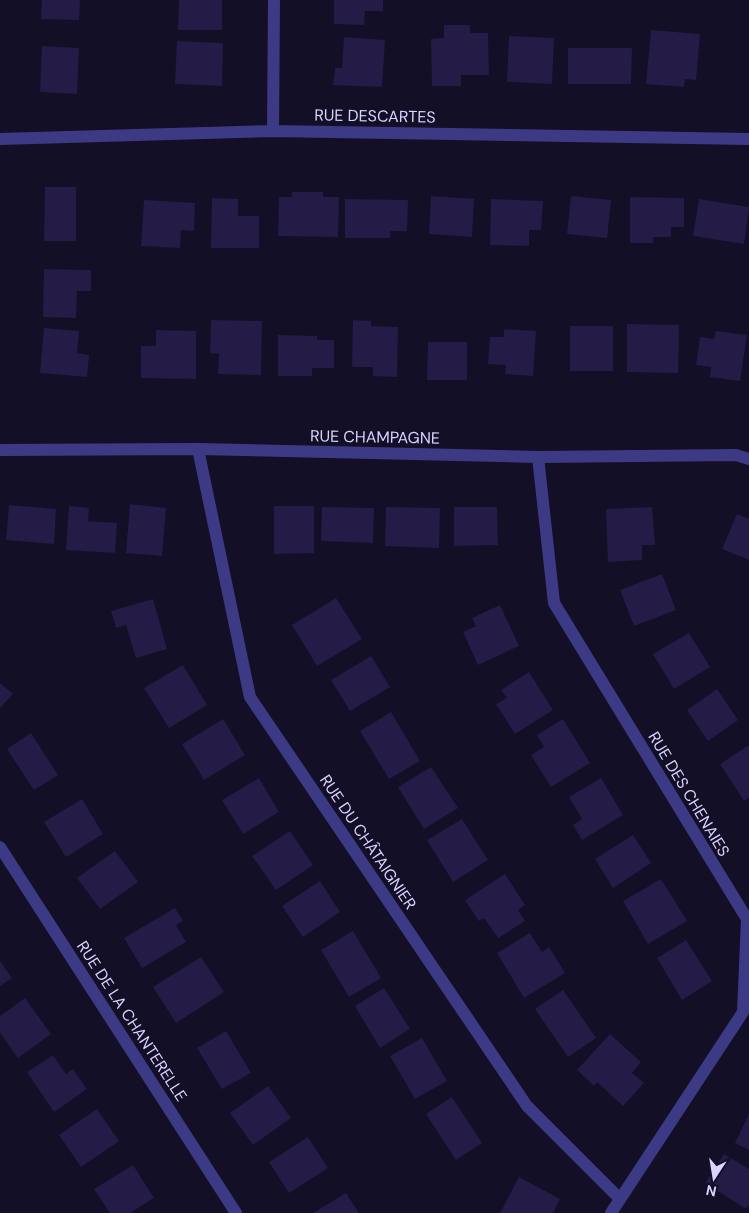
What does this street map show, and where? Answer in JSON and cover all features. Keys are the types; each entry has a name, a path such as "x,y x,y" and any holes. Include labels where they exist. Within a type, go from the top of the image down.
{"street":[{"path":"273,131 274,0"},
{"name":"RUE DESCARTES","path":"0,139 273,131 749,139"},
{"name":"RUE CHAMPAGNE","path":"0,450 198,450 538,457 736,455 749,459"},
{"name":"RUE DU CHÂTAIGNIER","path":"198,450 250,697 528,1106 620,1199"},
{"name":"RUE DES CHENAIES","path":"538,457 554,603 747,919 743,1012 611,1213"},
{"name":"RUE DE LA CHANTERELLE","path":"0,847 236,1213"}],"building":[{"path":"42,0 80,0 79,20 41,19"},
{"path":"179,0 222,0 222,30 178,30"},
{"path":"334,0 383,0 383,11 365,11 364,25 334,24"},
{"path":"444,25 470,25 470,33 488,33 489,75 461,75 461,86 432,86 431,39 444,38"},
{"path":"651,30 700,34 696,80 685,79 684,87 646,84"},
{"path":"509,36 554,38 552,84 507,82"},
{"path":"344,37 385,40 382,87 333,85 335,68 342,68"},
{"path":"177,41 223,43 222,86 175,84"},
{"path":"42,46 79,48 77,94 40,92"},
{"path":"568,48 632,48 631,84 568,84"},
{"path":"45,187 76,187 76,241 44,241"},
{"path":"292,192 323,192 323,197 339,197 338,237 278,236 279,197 292,197"},
{"path":"431,196 474,199 472,237 429,234"},
{"path":"571,196 611,200 607,238 567,234"},
{"path":"630,197 684,198 684,227 671,227 671,237 653,237 653,243 630,243"},
{"path":"212,198 238,199 238,216 259,216 259,248 211,248"},
{"path":"345,199 408,200 407,231 390,231 390,238 345,238"},
{"path":"491,199 543,201 541,230 529,230 529,246 490,245"},
{"path":"699,199 749,207 744,244 693,236"},
{"path":"144,200 195,203 194,231 181,230 180,248 141,246"},
{"path":"44,269 91,270 91,291 77,291 76,318 43,317"},
{"path":"211,320 262,321 261,375 218,374 219,354 210,353"},
{"path":"353,320 371,321 371,326 398,327 397,377 373,376 373,367 352,367"},
{"path":"627,324 679,325 678,373 627,372"},
{"path":"570,326 613,326 613,371 570,371"},
{"path":"44,328 79,331 77,353 89,355 87,377 40,373"},
{"path":"504,329 536,331 533,376 505,374 506,365 488,364 490,337 504,337"},
{"path":"156,330 196,331 196,379 141,378 141,346 156,346"},
{"path":"716,331 747,335 740,381 710,377 711,367 696,365 700,337 714,339"},
{"path":"278,335 317,336 317,340 334,340 334,368 312,368 312,376 278,376"},
{"path":"428,342 467,342 467,380 427,380"},
{"path":"130,504 166,508 162,556 126,553"},
{"path":"9,505 56,509 54,544 6,540"},
{"path":"69,506 89,508 88,521 117,523 115,553 66,550"},
{"path":"274,506 314,506 314,553 274,554"},
{"path":"322,507 374,508 373,543 321,541"},
{"path":"386,507 440,508 439,548 385,546"},
{"path":"454,507 497,507 498,545 454,546"},
{"path":"652,507 655,545 642,545 642,560 608,562 606,509"},
{"path":"737,514 749,519 749,560 722,549"},
{"path":"662,574 676,610 634,626 620,590"},
{"path":"336,598 362,639 317,666 292,625"},
{"path":"153,599 167,649 136,658 126,625 116,628 111,611"},
{"path":"500,605 519,646 478,665 463,632 476,626 472,618"},
{"path":"689,633 710,667 674,689 653,654"},
{"path":"371,656 390,687 350,711 331,680"},
{"path":"183,665 207,705 169,728 144,688"},
{"path":"529,672 553,710 515,734 496,704 507,698 501,690"},
{"path":"0,683 13,694 0,708"},
{"path":"717,689 738,720 708,741 687,710"},
{"path":"391,712 420,761 389,779 360,731"},
{"path":"223,719 245,755 204,780 182,744"},
{"path":"563,719 590,763 551,787 531,755 544,747 537,735"},
{"path":"31,733 58,775 34,790 7,749"},
{"path":"749,745 749,798 744,801 720,764"},
{"path":"431,767 458,808 424,829 398,787"},
{"path":"259,778 279,812 243,834 222,800"},
{"path":"601,778 623,815 582,840 573,825 582,819 569,797"},
{"path":"82,799 103,834 66,857 44,822"},
{"path":"462,819 488,860 453,882 427,840"},
{"path":"290,831 313,865 276,890 252,856"},
{"path":"633,835 651,863 613,888 595,859"},
{"path":"115,851 138,882 100,909 77,878"},
{"path":"505,874 525,905 518,910 525,921 498,938 484,918 479,921 465,900"},
{"path":"661,879 687,921 648,944 623,901"},
{"path":"320,881 340,912 303,937 282,906"},
{"path":"175,908 183,921 176,925 186,942 142,968 124,938"},
{"path":"353,931 381,978 349,997 321,950"},
{"path":"530,933 542,952 549,947 565,973 524,998 497,953"},
{"path":"686,940 712,981 682,1000 657,958"},
{"path":"201,957 224,992 176,1023 153,987"},
{"path":"0,961 12,978 0,986"},
{"path":"384,988 410,1029 380,1048 355,1006"},
{"path":"563,990 596,1038 568,1057 535,1009"},
{"path":"25,998 51,1034 18,1058 0,1033 0,1016"},
{"path":"226,1031 251,1073 222,1089 197,1048"},
{"path":"610,1034 641,1062 632,1073 644,1083 623,1106 597,1082 594,1086 577,1070"},
{"path":"422,1038 447,1081 415,1099 390,1056"},
{"path":"53,1055 66,1074 73,1069 87,1089 54,1112 27,1072"},
{"path":"268,1086 291,1118 253,1145 230,1113"},
{"path":"452,1097 482,1143 456,1160 426,1114"},
{"path":"97,1109 119,1141 81,1167 59,1135"},
{"path":"749,1114 749,1150 735,1143"},
{"path":"308,1137 328,1168 289,1193 269,1162"},
{"path":"724,1154 749,1169 749,1205 746,1209 705,1183"},
{"path":"133,1165 154,1198 130,1213 110,1213 94,1189"},
{"path":"519,1177 560,1199 553,1213 500,1213"},
{"path":"346,1193 359,1213 313,1213"}]}
